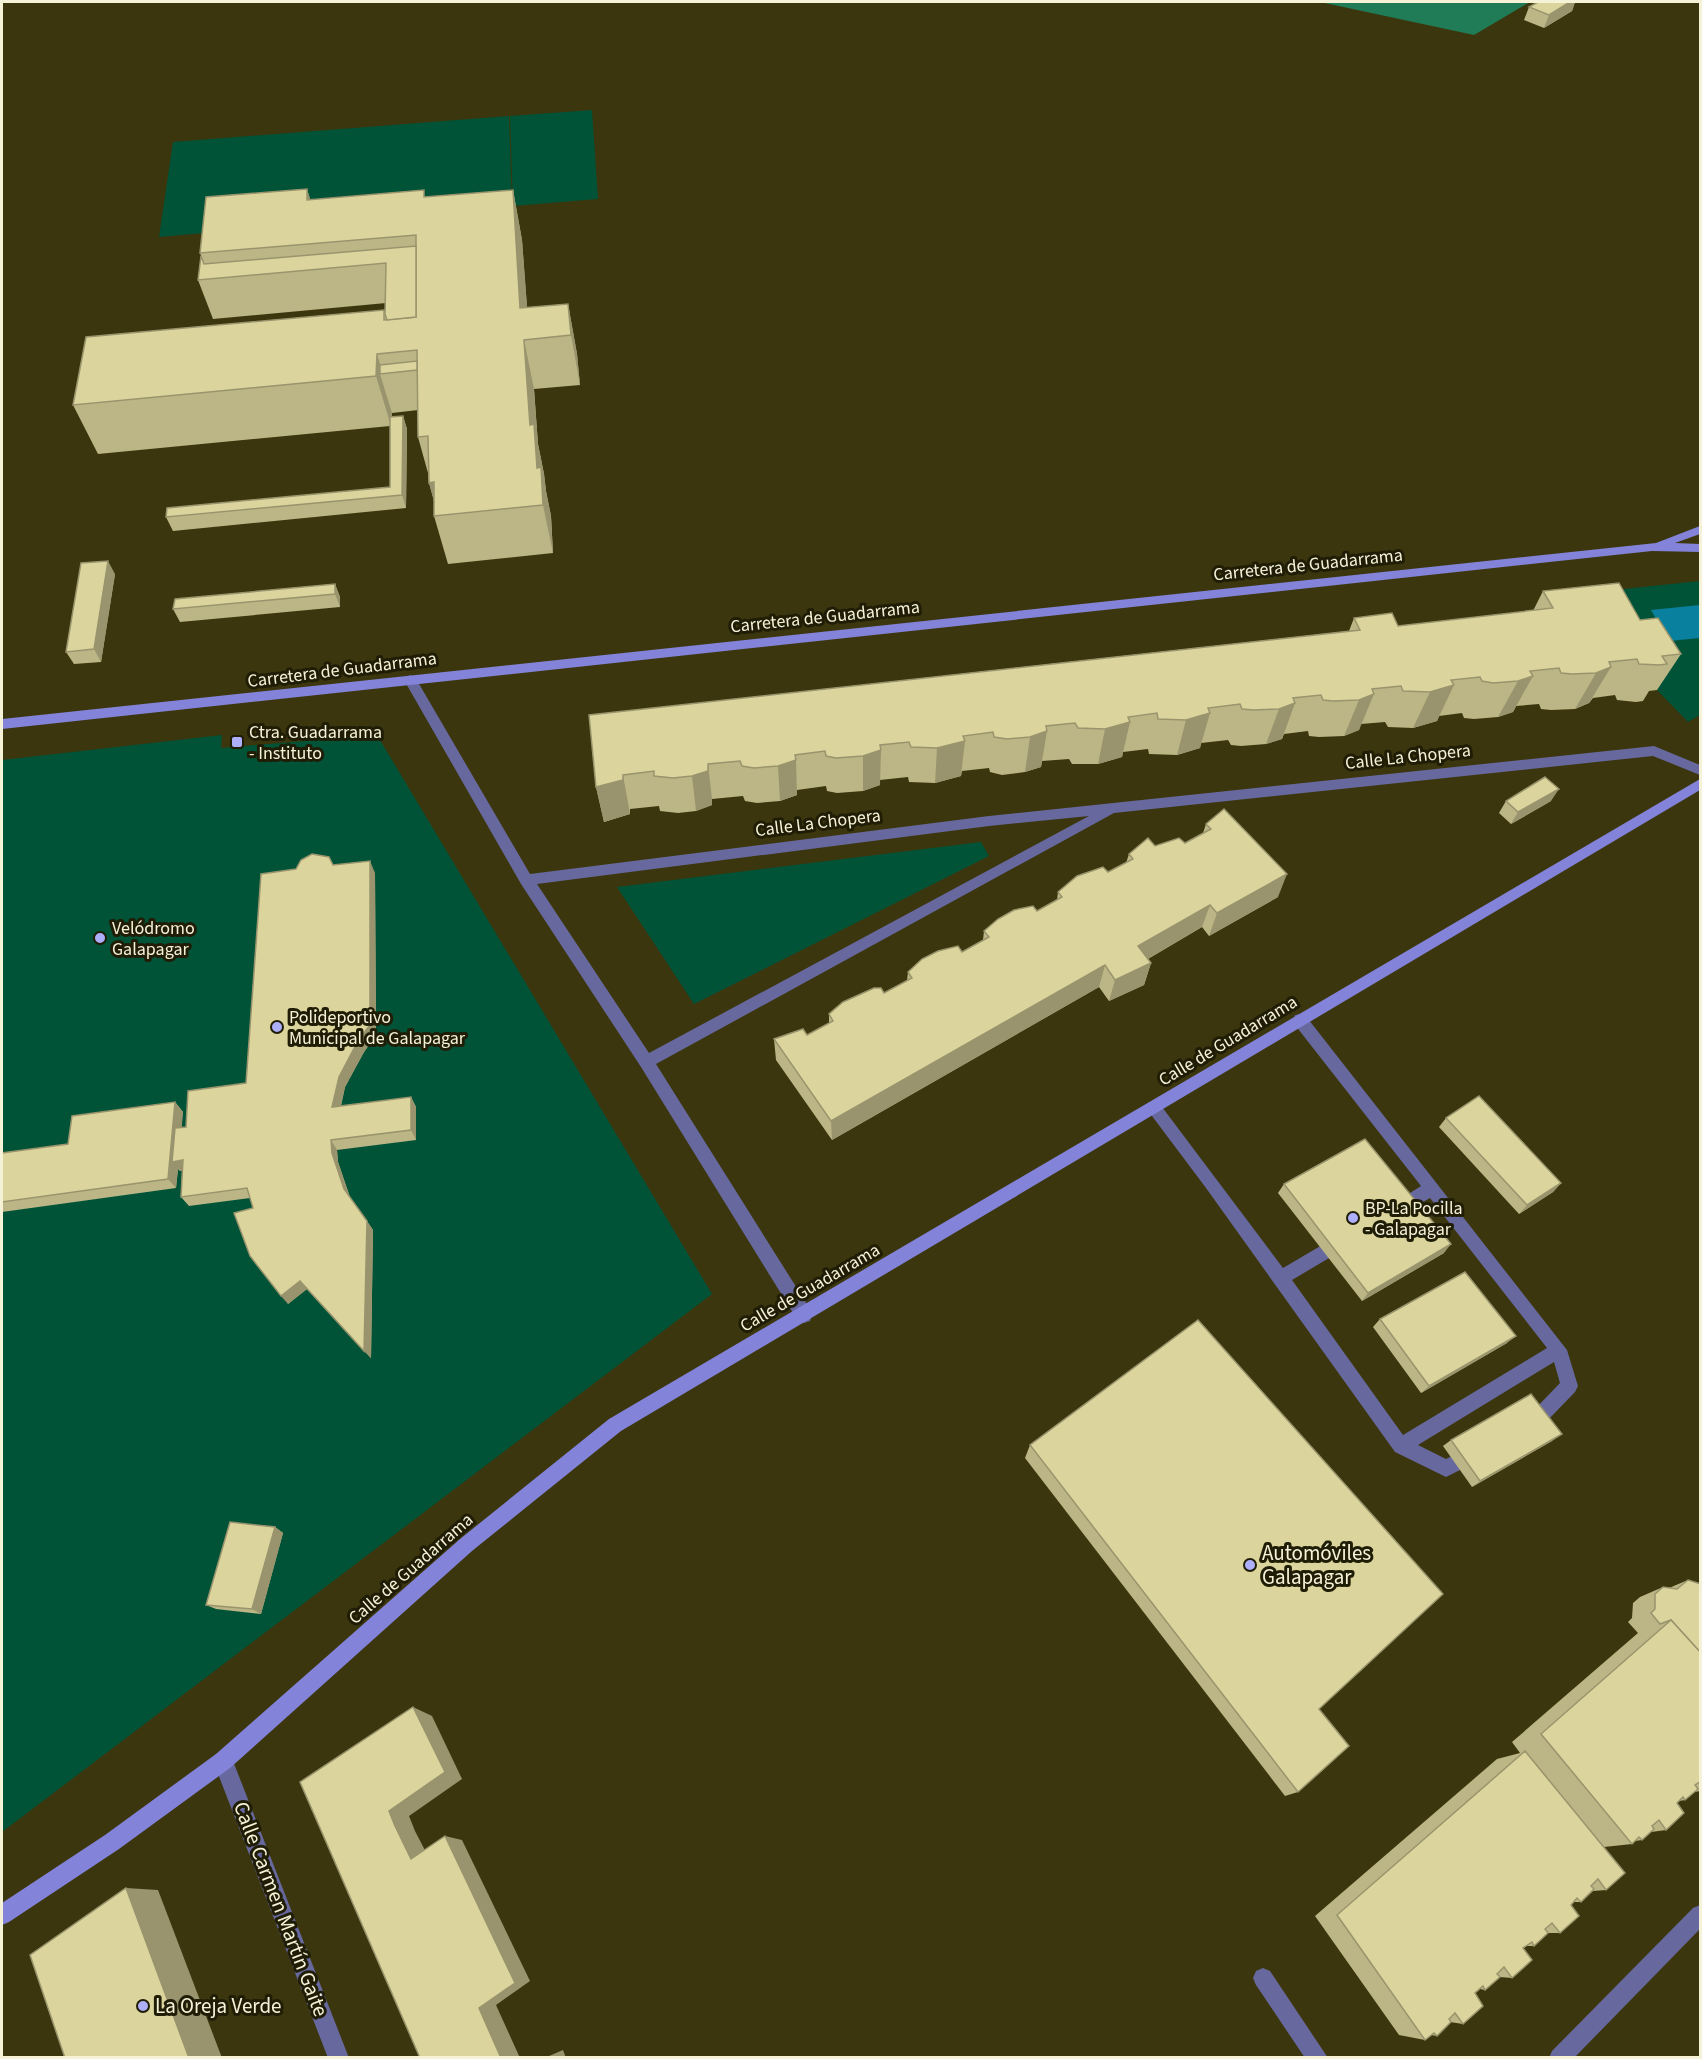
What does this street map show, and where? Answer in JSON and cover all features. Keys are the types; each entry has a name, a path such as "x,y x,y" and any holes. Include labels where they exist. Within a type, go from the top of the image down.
{"main road":[{"name":"Carretera de Guadarrama","path":"1652,547 1701,530"},
{"name":"Carretera de Guadarrama","path":"2,724 1652,547 1701,548"},
{"name":"Calle de Guadarrama","path":"2,1915 112,1842 223,1761 466,1545 615,1425 804,1316 1701,783"}],"street":[{"path":"410,680 526,880 645,1062 804,1316"},
{"name":"Calle La Chopera","path":"526,880 989,821 1654,751 1701,770"},
{"name":"Calle La Chopera","path":"645,1062 1116,808"},
{"path":"1300,1020 1558,1350 1569,1386 1534,1418"},
{"path":"1154,1108 1191,1154 1401,1446 1446,1468 1454,1464"},
{"path":"1382,1218 1432,1188"},
{"path":"1280,1278 1351,1236"},
{"path":"1401,1446 1558,1350"},
{"name":"Calle Carmen Martín Gaite","path":"223,1761 339,2058"},
{"path":"1559,2058 1701,1915"},
{"path":"1263,1978 1318,2058"}],"green space":[{"path":"1320,2 1530,2 1474,35"},
{"path":"592,110 598,199 513,206 510,116"},
{"path":"509,116 512,206 159,237 173,142"},
{"path":"1700,581 1700,715 1688,722 1657,690 1585,593"},
{"name":"Polideportivo Municipal de Galapagar","path":"222,735 221,748 377,735 712,1294 2,1832 2,760"},
{"path":"981,842 989,856 694,1004 617,887"}],"water":[{"path":"1700,605 1700,638 1669,641 1651,610"}],"building":[{"path":"1538,2 1570,2 1549,15 1529,7"},
{"path":"307,189 307,200 424,190 424,197 513,190 520,308 568,304 571,335 524,340 530,425 534,424 537,468 541,467 543,505 434,516 434,482 429,483 428,436 418,437 417,350 377,354 376,376 73,405 86,337 384,310 384,320 416,317 416,235 200,253 206,197"},
{"path":"416,246 416,317 387,320 385,314 386,263 198,280 201,256 204,264"},
{"path":"417,361 417,370 380,374 380,365"},
{"path":"403,416 402,495 166,517 167,508 390,487 390,417"},
{"path":"108,561 94,649 66,652 81,563"},
{"path":"1619,583 1640,620 1658,618 1681,654 1662,656 1667,664 1659,665 1639,664 1637,659 1609,662 1611,667 1596,673 1561,673 1559,668 1530,671 1533,676 1518,681 1493,683 1482,681 1480,677 1451,680 1454,685 1430,692 1403,691 1401,686 1372,689 1374,694 1359,700 1323,700 1321,695 1293,698 1295,703 1279,709 1242,709 1240,704 1208,708 1210,713 1186,720 1158,719 1157,713 1128,717 1130,722 1105,729 1078,728 1075,723 1046,726 1047,731 1030,737 1007,739 994,737 993,732 963,736 965,741 937,748 911,747 909,742 880,745 881,750 863,756 836,758 826,756 825,751 795,755 796,760 778,766 754,768 742,766 740,761 708,764 708,771 692,776 673,778 654,776 654,771 623,775 623,780 596,787 589,715 1360,630 1354,618 1392,613 1398,626 1553,608 1543,591"},
{"path":"335,584 335,594 173,609 175,599"},
{"path":"1545,777 1559,789 1518,812 1506,801"},
{"path":"1224,809 1287,874 1217,913 1210,905 1138,946 1151,963 1115,980 1105,965 831,1121 774,1039 803,1029 807,1035 833,1021 829,1014 843,1002 874,988 881,988 884,993 912,978 908,972 922,959 938,951 958,946 962,952 989,937 984,931 998,919 1014,910 1033,906 1037,911 1062,897 1058,892 1077,876 1103,867 1108,872 1133,859 1129,854 1148,838 1155,846 1179,838 1185,843 1211,829 1206,824"},
{"path":"312,854 329,857 333,865 370,861 370,1025 358,1041 339,1077 332,1107 411,1097 411,1130 331,1140 332,1153 344,1189 367,1221 364,1351 300,1281 281,1296 250,1256 234,1213 253,1208 247,1188 181,1197 183,1160 172,1162 175,1128 186,1127 188,1091 246,1083 261,874 296,869 301,860"},
{"path":"1479,1096 1561,1183 1527,1205 1446,1118"},
{"path":"175,1102 168,1179 2,1202 2,1153 68,1144 72,1116"},
{"path":"1365,1139 1451,1244 1368,1293 1284,1184"},
{"path":"1465,1272 1516,1336 1429,1386 1380,1319"},
{"name":"Automóviles Galapagar","path":"1198,1320 1443,1594 1319,1709 1349,1746 1298,1792 1030,1445"},
{"path":"1531,1394 1562,1434 1480,1481 1451,1440"},
{"path":"230,1522 275,1527 252,1609 206,1605"},
{"path":"1688,1580 1701,1584 1701,1653 1671,1620 1660,1624 1651,1613 1655,1609 1655,1594 1663,1587 1677,1589"},
{"path":"1671,1620 1701,1653 1701,1781 1695,1785 1698,1789 1685,1800 1683,1797 1677,1803 1684,1813 1666,1830 1659,1820 1652,1826 1654,1829 1642,1840 1639,1837 1632,1844 1541,1734"},
{"path":"413,1707 445,1772 389,1811 411,1859 445,1836 515,1983 479,2008 501,2058 420,2058 300,1782"},
{"path":"1525,1751 1625,1873 1606,1890 1598,1879 1591,1886 1594,1889 1581,1902 1577,1898 1571,1905 1579,1916 1560,1933 1552,1923 1545,1929 1548,1933 1534,1946 1532,1942 1523,1948 1532,1960 1512,1978 1504,1967 1497,1974 1500,1977 1485,1990 1483,1986 1475,1993 1483,2006 1463,2024 1455,2013 1449,2019 1451,2022 1437,2036 1434,2033 1425,2040 1337,1915"},
{"name":"La Oreja Verde","path":"126,1888 189,2058 65,2058 30,1955"}],"place":[{"name":"Ctra. Guadarrama - Instituto","path":"237,742"},
{"name":"Velódromo Galapagar","path":"100,938"},
{"name":"Polideportivo Municipal de Galapagar","path":"277,1027"},
{"name":"BP-La Pocilla - Galapagar","path":"1353,1218"},
{"name":"Automóviles Galapagar","path":"1250,1565"},
{"name":"La Oreja Verde","path":"143,2006"}]}
